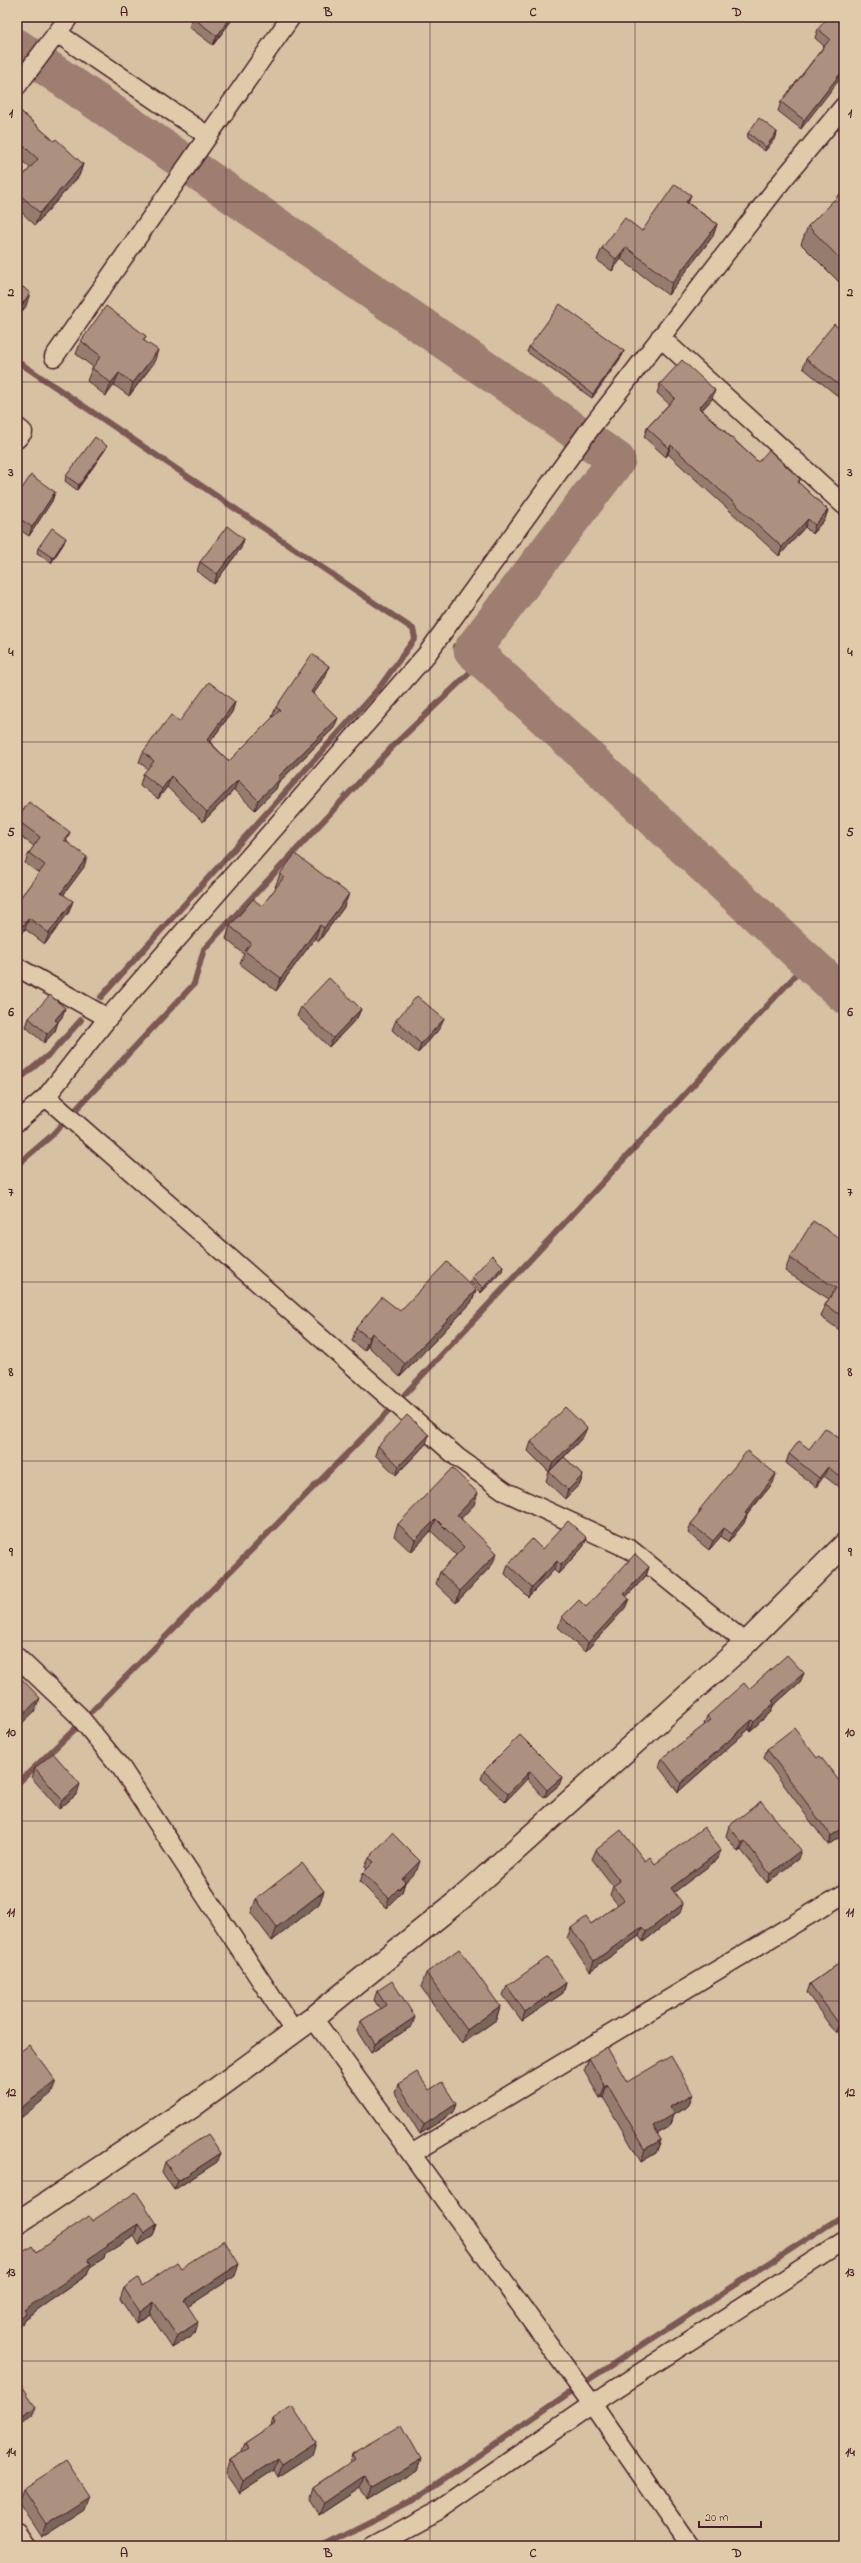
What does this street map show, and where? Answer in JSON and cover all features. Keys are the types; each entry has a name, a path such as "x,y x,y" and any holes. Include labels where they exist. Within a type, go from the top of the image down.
{"street":[{"path":"23,79 69,17"},
{"path":"54,357 184,174 208,136 291,17"},
{"path":"54,38 208,136"},
{"path":"17,1122 46,1097 108,1018 428,654 592,426 781,182 844,106"},
{"path":"660,337 844,505"},
{"path":"17,427 23,432 17,439"},
{"path":"17,967 108,1018"},
{"path":"46,1097 457,1457 506,1492 631,1550 746,1642"},
{"path":"17,2223 193,2106 313,2018 464,1897 746,1642 844,1545"},
{"path":"17,1657 78,1715 122,1769 294,2031"},
{"path":"413,2153 844,1894"},
{"path":"313,2018 413,2153 592,2404 690,2546"},
{"path":"373,2546 440,2510 592,2404 844,2241"},
{"path":"17,2533 26,2546"}],"building":[{"path":"193,17 231,17 217,36"},
{"path":"828,17 844,17 844,69 804,120 781,102 830,39 818,29"},
{"path":"17,108 54,141 56,139 83,164 40,213 17,192 17,183 38,159 17,140"},
{"path":"759,118 777,132 766,147 748,133"},
{"path":"675,184 691,195 686,202 717,224 672,283 626,247 616,259 602,248 625,218 642,231"},
{"path":"840,194 844,197 844,263 808,226"},
{"path":"17,282 30,293 21,306 17,303"},
{"path":"560,304 624,351 593,394 529,347"},
{"path":"106,306 146,336 143,340 158,350 133,383 119,373 111,383 92,368 101,356 81,341"},
{"path":"834,324 844,332 844,389 806,359"},
{"path":"682,360 715,390 699,408 758,462 769,450 800,479 798,482 828,510 815,525 808,519 782,547 671,445 669,448 647,428 675,398 660,384"},
{"path":"95,437 107,446 79,485 66,476"},
{"path":"31,475 55,492 32,527 17,517 17,496"},
{"path":"227,526 244,539 217,574 200,562"},
{"path":"52,528 66,538 53,558 38,548"},
{"path":"312,654 329,666 311,692 338,718 278,777 280,779 258,800 238,780 207,812 171,776 162,789 143,774 154,761 143,752 171,715 179,722 209,682 235,702 207,740 229,761 280,710 276,707"},
{"path":"29,802 70,832 64,840 87,857 61,893 73,901 49,933 29,918 17,933 17,902 45,865 29,853 40,837 17,820"},
{"path":"295,854 349,894 324,928 320,925 281,978 245,951 251,943 230,926 253,899 262,906 284,877 280,874"},
{"path":"329,978 361,1009 333,1038 301,1007"},
{"path":"50,995 65,1008 55,1020 58,1022 47,1034 29,1018"},
{"path":"417,996 444,1019 421,1044 396,1020"},
{"path":"813,1221 844,1241 844,1317 825,1305 836,1288 790,1258"},
{"path":"492,1255 503,1266 483,1288 472,1277"},
{"path":"447,1262 476,1290 405,1364 372,1333 369,1338 356,1328 382,1297 400,1311"},
{"path":"565,1407 587,1428 553,1463 531,1442"},
{"path":"407,1415 429,1435 399,1466 378,1446"},
{"path":"825,1428 843,1441 844,1440 844,1480 828,1467 819,1478 789,1454 799,1441 809,1449"},
{"path":"747,1451 776,1474 745,1513 747,1515 732,1534 724,1528 713,1541 691,1524 702,1510 700,1509"},
{"path":"564,1457 583,1475 568,1490 549,1472"},
{"path":"452,1468 478,1493 457,1515 497,1553 460,1591 440,1572 464,1547 436,1519 415,1540 398,1524"},
{"path":"568,1521 587,1538 561,1565 557,1561 532,1587 508,1565 532,1539 542,1549"},
{"path":"635,1554 649,1567 624,1594 629,1599 588,1643 562,1617 579,1600 586,1607"},
{"path":"787,1655 804,1673 772,1701 774,1703 754,1722 752,1720 681,1783 662,1758 711,1720 707,1716 744,1683 749,1689"},
{"path":"17,1674 40,1698 17,1720"},
{"path":"794,1728 817,1758 820,1756 844,1789 844,1827 831,1836 767,1749"},
{"path":"520,1735 562,1777 547,1790 530,1771 508,1794 484,1771"},
{"path":"53,1753 80,1784 62,1800 35,1768"},
{"path":"761,1801 801,1850 770,1874 745,1841 742,1843 729,1826"},
{"path":"704,1827 721,1850 671,1888 683,1904 646,1932 642,1927 594,1961 571,1928 586,1917 591,1924 624,1900 613,1886 620,1881 596,1850 621,1830 645,1861 650,1857 655,1864"},
{"path":"392,1833 420,1861 402,1879 405,1882 389,1898 363,1873 374,1862 369,1858"},
{"path":"302,1863 324,1891 277,1927 256,1899"},
{"path":"459,1949 500,2006 467,2030 426,1973"},
{"path":"548,1957 566,1983 525,2012 507,1986"},
{"path":"844,1960 844,2020 839,2024 810,1984"},
{"path":"392,1981 415,2017 375,2044 361,2021 386,2005 377,1991"},
{"path":"29,2045 56,2081 17,2111 17,2054"},
{"path":"607,2047 627,2082 671,2056 693,2094 670,2107 673,2114 653,2126 661,2140 645,2149 607,2084 605,2086 589,2058"},
{"path":"417,2072 429,2090 442,2082 456,2104 424,2125 398,2084"},
{"path":"208,2134 221,2153 178,2181 165,2162"},
{"path":"136,2192 157,2224 144,2233 138,2224 107,2244 108,2246 88,2259 91,2264 24,2310 26,2313 17,2319 17,2256 32,2246 36,2252 89,2216 92,2221"},
{"path":"224,2240 239,2264 184,2300 198,2322 177,2336 154,2302 140,2312 124,2288 138,2278 142,2286 177,2262 181,2268"},
{"path":"19,2381 36,2407 17,2419 17,2382"},
{"path":"292,2406 316,2442 282,2464 278,2458 243,2481 230,2460 249,2448 245,2443 275,2423 273,2419"},
{"path":"402,2425 421,2459 371,2488 364,2476 324,2503 313,2487 355,2459 352,2454"},
{"path":"66,2461 89,2496 46,2524 23,2489"}],"waterway":[{"path":"17,47 617,460 472,650 844,995"},
{"path":"17,361 413,629 415,638 379,688 101,997"},
{"path":"455,646 472,650"},
{"path":"17,1165 50,1137 194,984 204,949 392,747 483,660"},
{"path":"405,1394 808,962"},
{"path":"17,1081 52,1052 81,1020"},
{"path":"92,1711 387,1413"},
{"path":"17,1784 75,1729"},
{"path":"323,2546 410,2502 588,2380 844,2215"}]}
